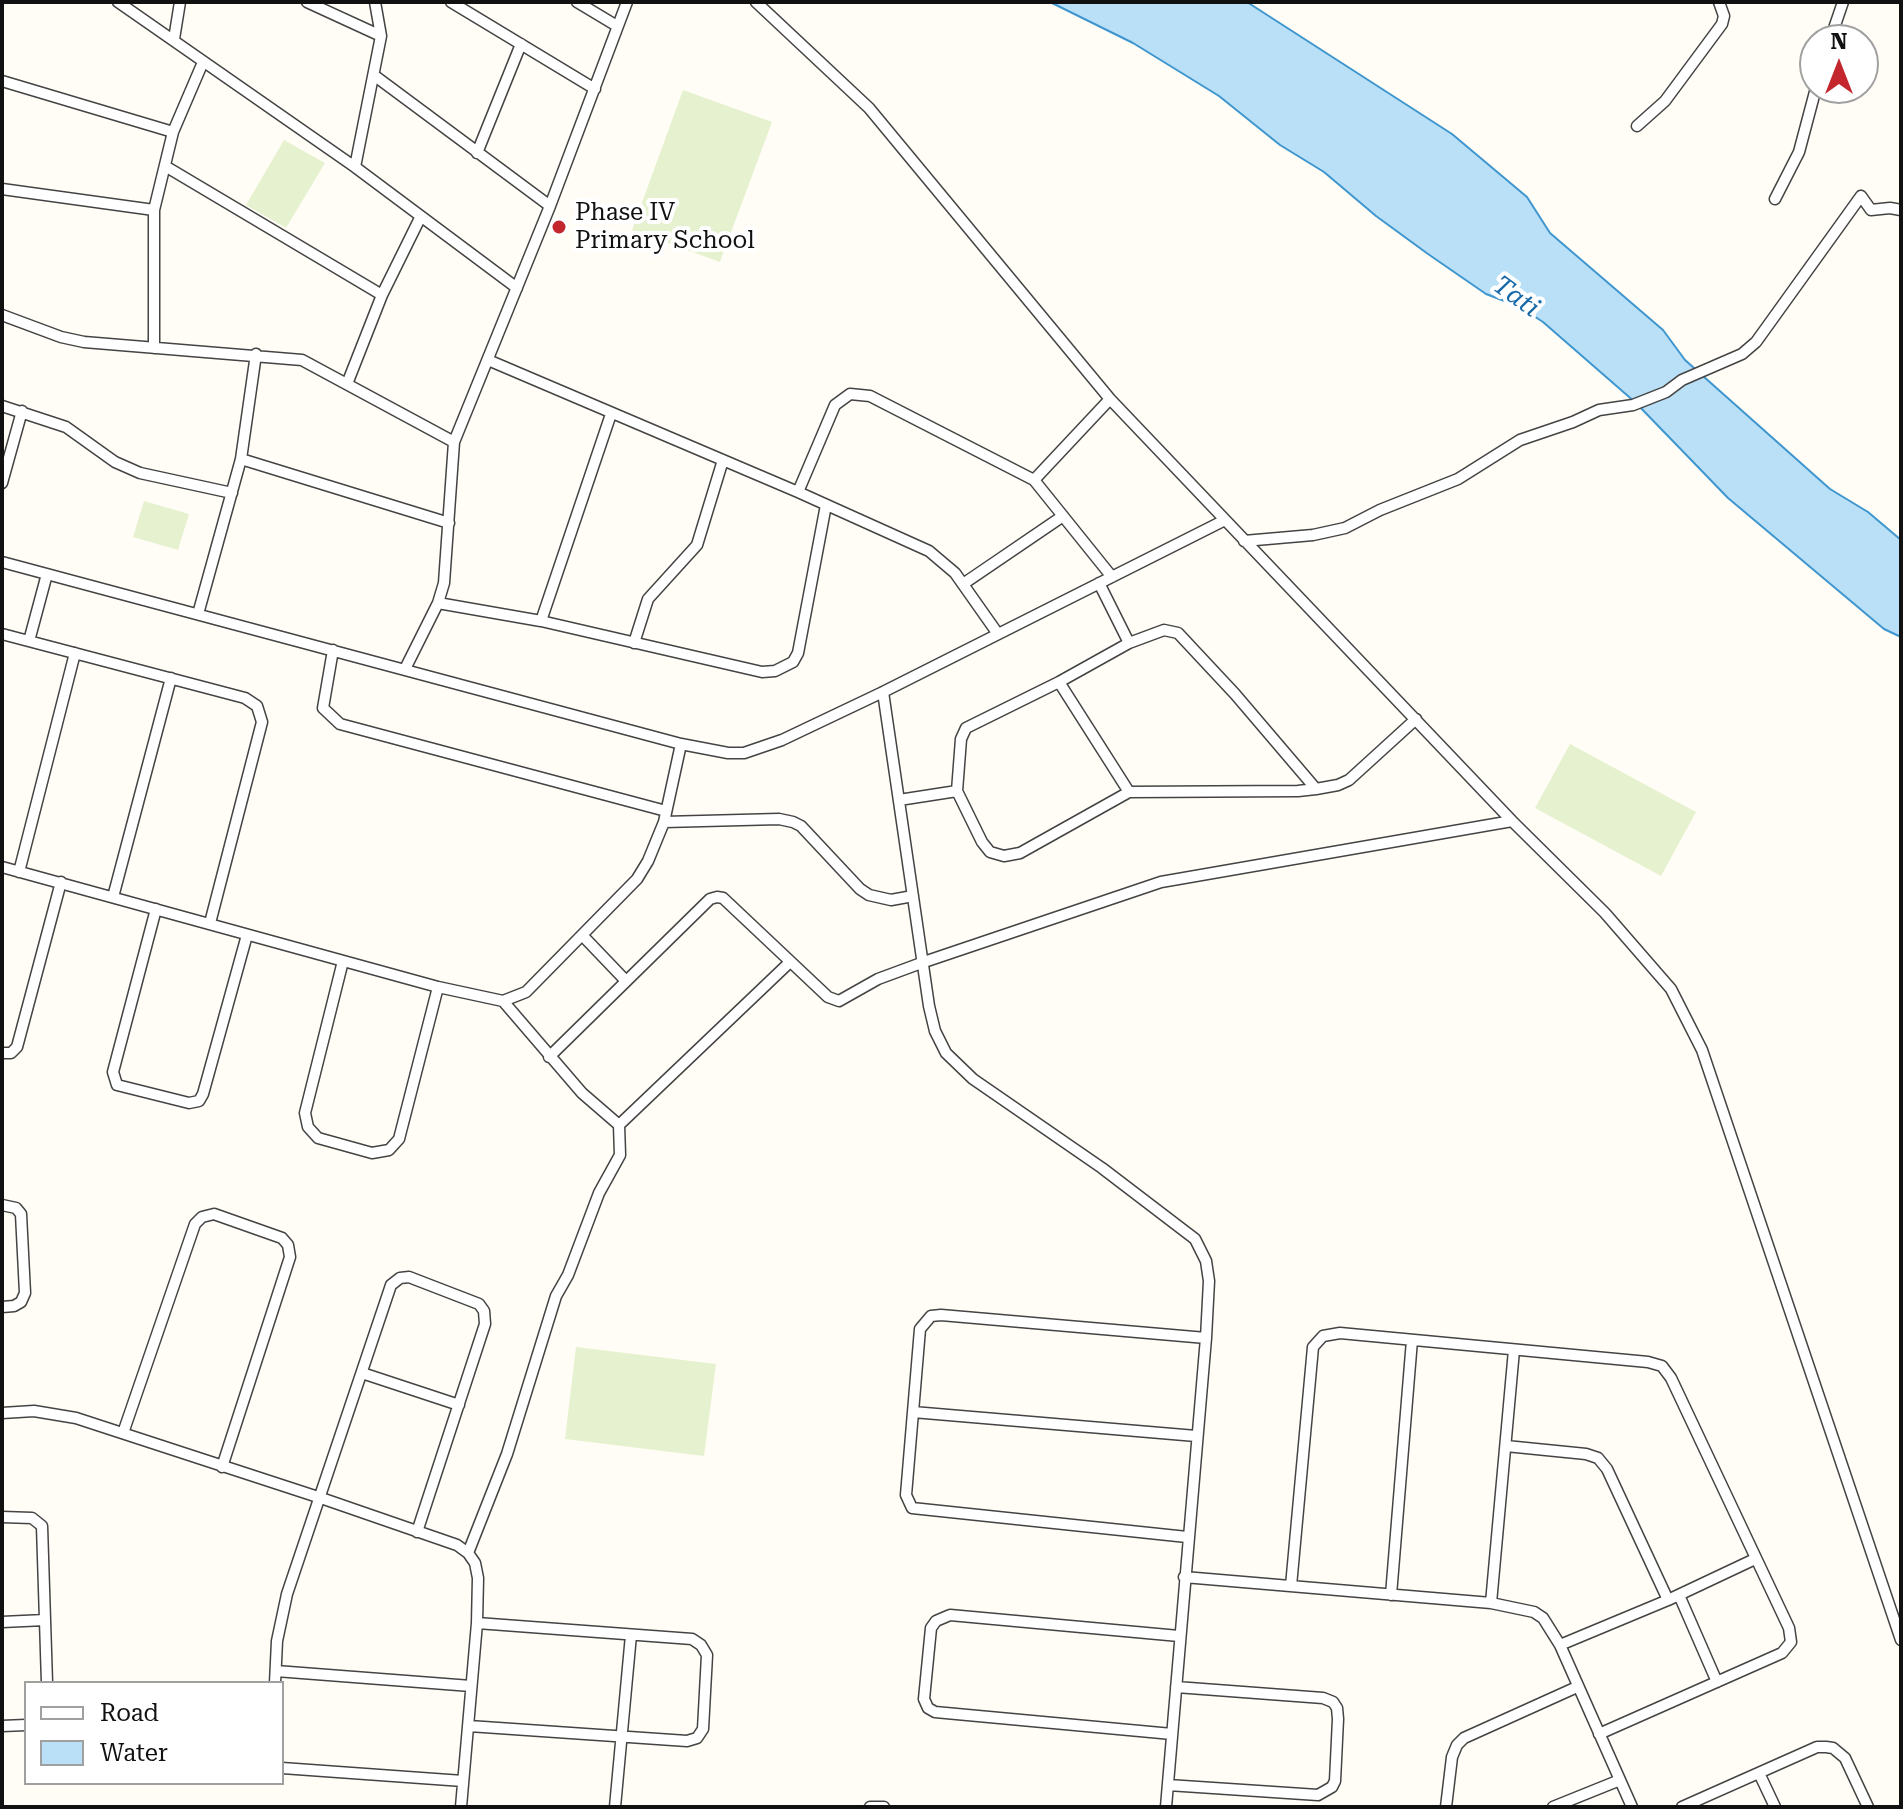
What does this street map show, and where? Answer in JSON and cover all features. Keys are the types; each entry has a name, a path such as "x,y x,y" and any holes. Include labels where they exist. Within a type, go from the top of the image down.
{"street":[{"path":"118,2 355,167 517,288"},
{"path":"174,39 180,2"},
{"path":"307,2 381,36"},
{"path":"355,167 381,36 375,2"},
{"path":"451,2 595,89"},
{"path":"577,2 617,26"},
{"path":"405,669 438,603 445,576 454,442 550,206 627,2"},
{"path":"756,2 895,136 1110,399 1512,821 1605,913 1671,989 1702,1050 1901,1640"},
{"path":"1637,126 1665,101 1722,24 1724,16 1719,2"},
{"path":"1835,24 1843,2"},
{"path":"477,153 521,44"},
{"path":"154,348 154,210 173,132 203,62"},
{"path":"375,76 550,206"},
{"path":"2,81 173,132"},
{"path":"1775,199 1799,152 1812,104"},
{"path":"165,166 382,295"},
{"path":"2,189 154,210"},
{"path":"1244,541 1302,536 1345,528 1380,510 1458,479 1520,440 1599,410 1633,405 1742,354 1756,342 1861,196 1871,210 1901,210"},
{"path":"347,384 382,295 420,218"},
{"path":"2,315 61,337 84,342 302,360 454,442"},
{"path":"198,614 241,459 256,354"},
{"path":"488,360 929,551 955,573 998,634"},
{"path":"798,492 835,405 850,394 870,396 1034,480 1112,577"},
{"path":"1034,480 1110,399"},
{"path":"2,406 66,427 115,462 140,473 232,493"},
{"path":"2,483 22,411"},
{"path":"541,621 611,414"},
{"path":"241,459 449,523"},
{"path":"634,643 648,599 697,545 723,460"},
{"path":"438,603 541,621 762,672 775,671 793,662 798,653 826,505"},
{"path":"963,584 1063,516"},
{"path":"2,562 681,744 728,753 761,749 883,692 1225,520"},
{"path":"29,641 47,574"},
{"path":"1099,583 1129,643"},
{"path":"1316,789 1235,694 1178,633 1171,630 1158,631 1129,643 966,728 961,739 957,791 982,842 990,852 1004,856 1020,853 1129,792 1316,789 1349,780 1416,719"},
{"path":"2,634 245,698 257,706 262,722 210,923"},
{"path":"333,650 323,708 340,724 665,816 793,822 801,826 869,895 891,900 913,896"},
{"path":"19,872 75,653"},
{"path":"113,897 171,678"},
{"path":"1059,682 1129,792"},
{"path":"883,692 932,1019 946,1053 973,1079 1102,1168 1195,1239 1208,1269 1206,1338 1166,1807"},
{"path":"2,867 438,987 503,1001 526,992 637,879 648,861 665,816 681,744"},
{"path":"899,800 957,791"},
{"path":"549,1057 710,899 717,897 723,898 828,997 839,1001 878,979 924,962 1161,882 1512,821"},
{"path":"2,1053 11,1053 17,1047 61,882"},
{"path":"156,909 113,1072 117,1085 189,1103 199,1101 247,935"},
{"path":"582,935 626,981"},
{"path":"343,961 305,1113 308,1127 318,1138 372,1153 389,1150 399,1139 438,987"},
{"path":"619,1125 790,962"},
{"path":"468,1553 507,1454 556,1296 568,1275 599,1193 620,1155 619,1125 582,1093 503,1001"},
{"path":"2,1205 16,1208 21,1214 25,1293 21,1302 2,1307"},
{"path":"123,1433 195,1224 202,1217 214,1214 282,1238 288,1245 290,1257 222,1467"},
{"path":"417,1532 485,1324 484,1311 479,1304 409,1277 400,1278 391,1285 287,1594 277,1641 275,1677 471,1686"},
{"path":"1187,1537 912,1508 906,1495 920,1329 931,1316 941,1315 1073,1324 1206,1338"},
{"path":"1291,1586 1313,1347 1323,1336 1340,1333 1648,1362 1662,1366 1671,1378 1789,1628 1791,1642 1782,1653 1599,1734"},
{"path":"1391,1595 1412,1340"},
{"path":"1491,1603 1514,1350"},
{"path":"362,1373 459,1405"},
{"path":"913,1412 1196,1436"},
{"path":"2,1413 54,1413 123,1433 457,1545 468,1553 475,1563 478,1578 477,1623 461,1807"},
{"path":"1506,1446 1586,1454 1598,1458 1607,1469 1668,1600"},
{"path":"2,1517 32,1518 42,1526 47,1681"},
{"path":"1560,1645 1668,1600 1755,1559"},
{"path":"1184,1577 1491,1603 1534,1612 1543,1618 1560,1645 1632,1807"},
{"path":"1679,1595 1717,1682"},
{"path":"1172,1734 935,1712 928,1708 924,1699 931,1628 936,1621 950,1615 1179,1636"},
{"path":"2,1622 45,1620"},
{"path":"469,1726 687,1741 697,1738 703,1729 707,1655 701,1645 692,1639 477,1623"},
{"path":"615,1807 631,1635"},
{"path":"1168,1785 1318,1795 1332,1787 1335,1781 1338,1719 1333,1702 1323,1698 1176,1687"},
{"path":"1446,1807 1452,1757 1464,1738 1577,1687"},
{"path":"2,1726 24,1725"},
{"path":"1682,1807 1817,1747 1833,1748 1845,1758 1868,1807"},
{"path":"284,1768 463,1781"},
{"path":"1759,1773 1775,1807"},
{"path":"1553,1807 1620,1780"},
{"path":"870,1807 884,1807"}],"green space":[{"path":"683,90 772,122 720,262 632,230"},
{"path":"284,140 325,163 286,228 246,205"},
{"path":"144,501 189,514 178,550 133,537"},
{"path":"1570,744 1696,812 1661,876 1535,808"},
{"path":"576,1347 716,1364 704,1456 565,1439"}],"water":[{"name":"Tati","path":"1050,2 1247,2 1452,134 1527,197 1550,233 1663,330 1685,360 1830,489 1868,512 1901,540 1901,637 1884,629 1728,498 1636,403 1543,322 1520,307 1486,294 1428,254 1324,172 1280,145 1219,96 1133,43"}],"place":[{"name":"Phase IV Primary School","path":"559,227"}]}
